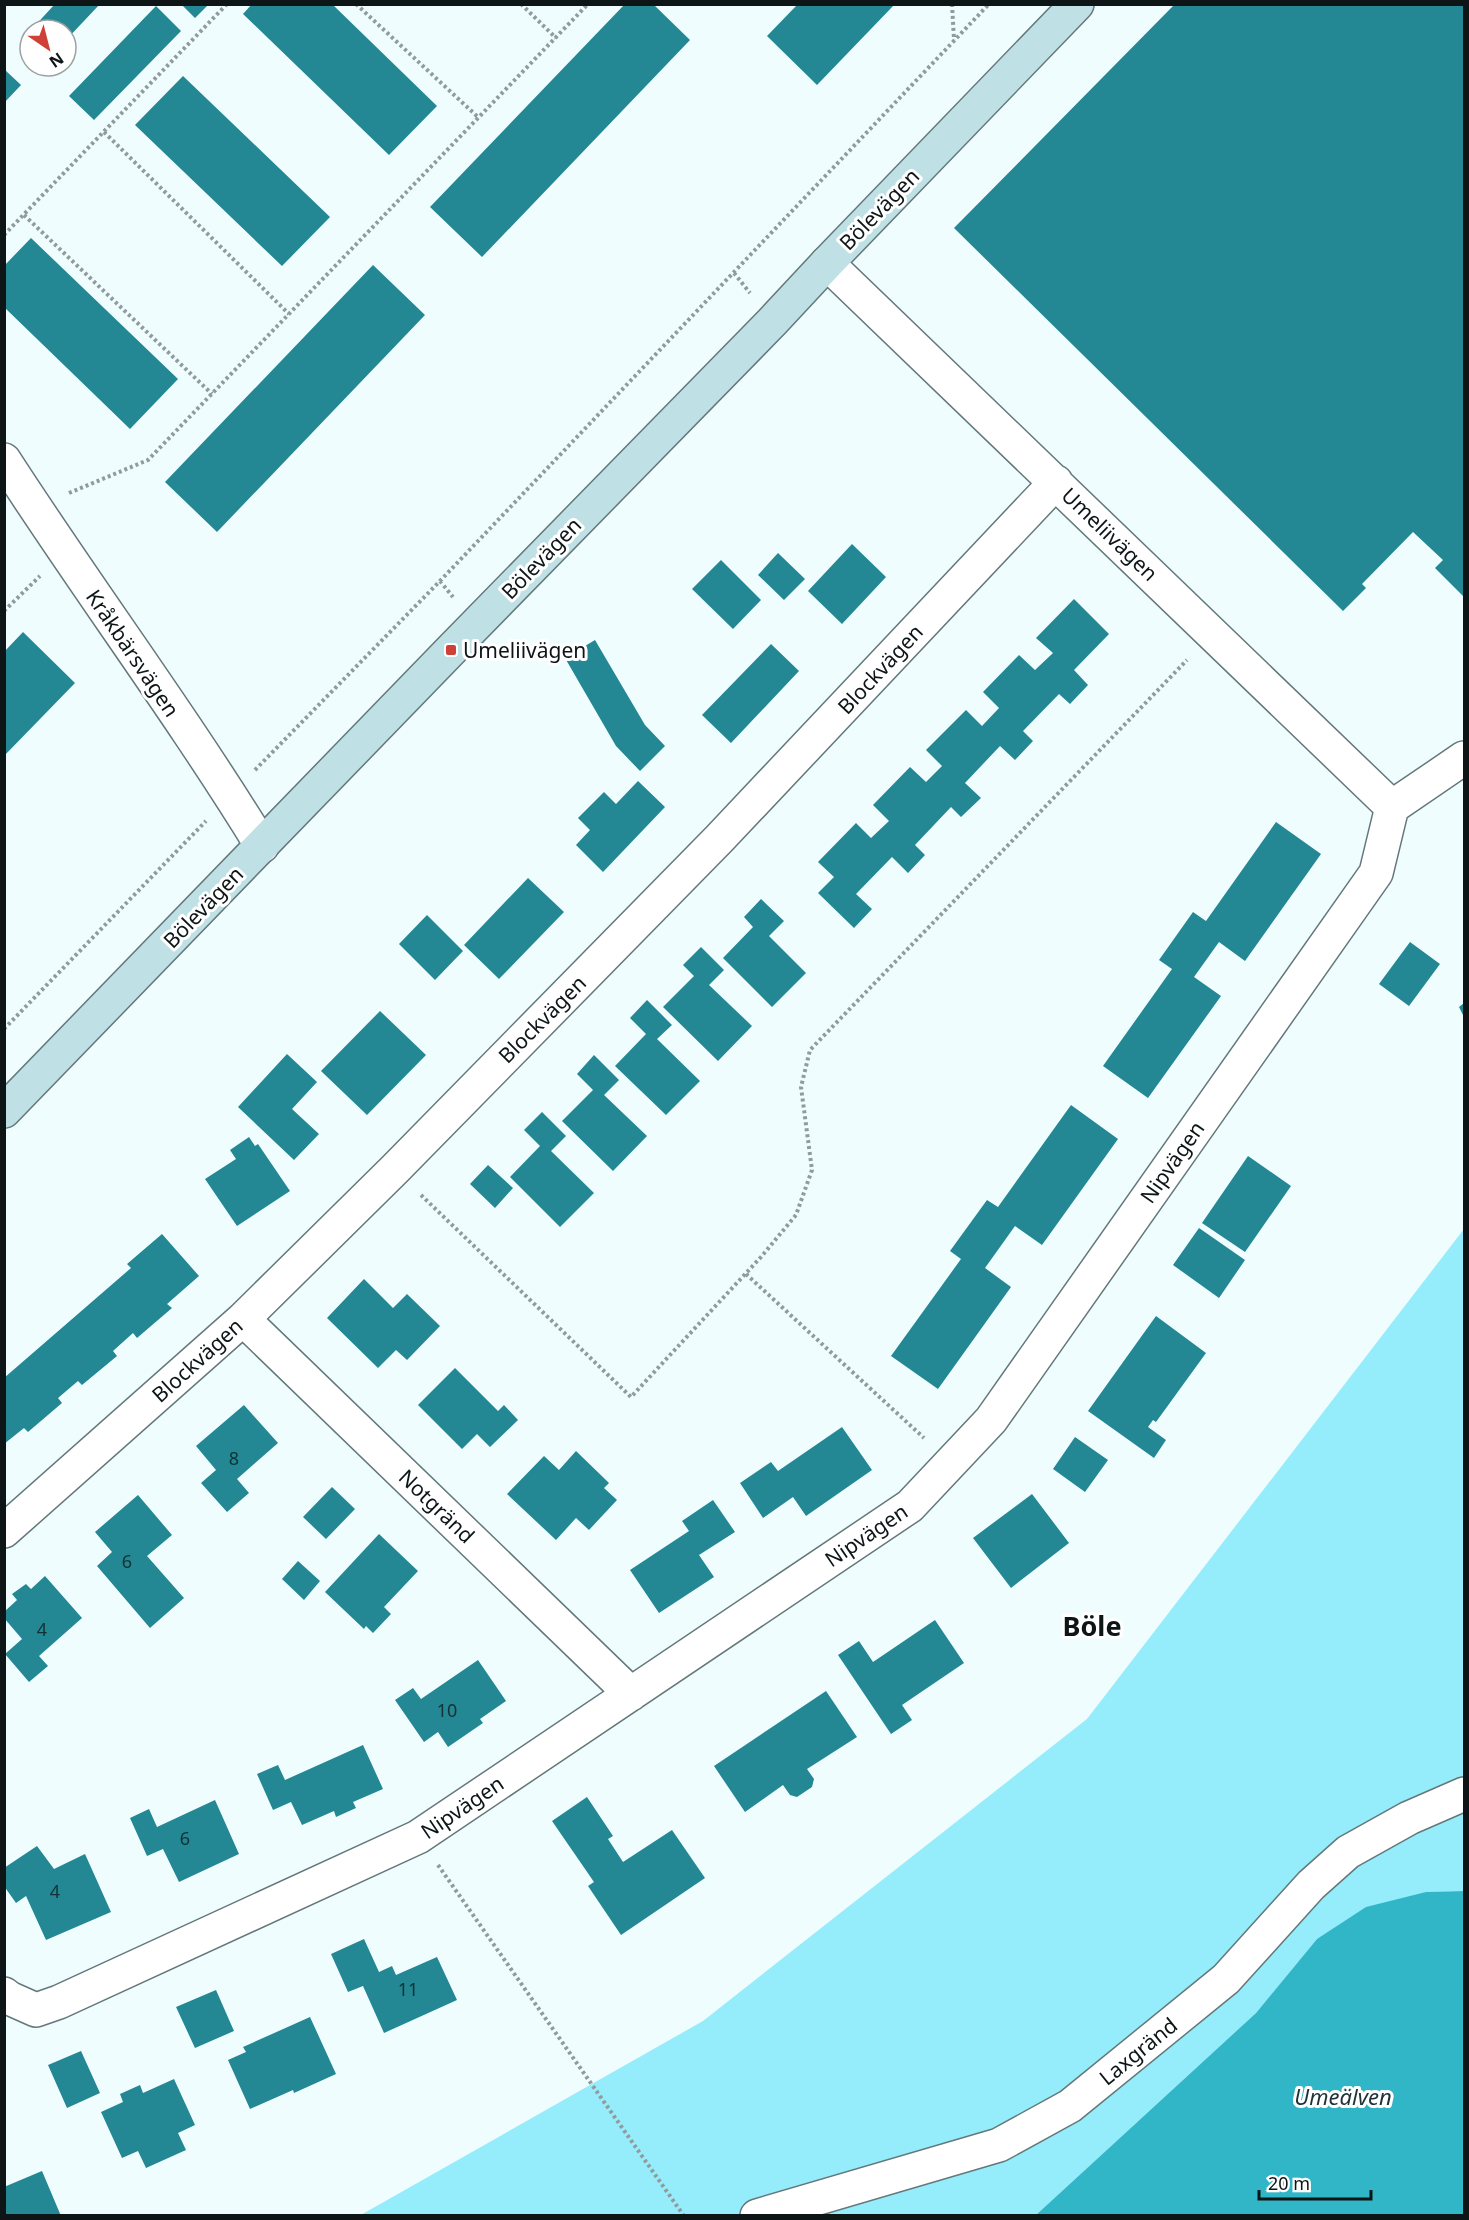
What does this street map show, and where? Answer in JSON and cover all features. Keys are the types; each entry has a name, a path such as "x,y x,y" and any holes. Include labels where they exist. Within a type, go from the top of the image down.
{"street":[{"name":"Bölevägen","path":"4,1111 772,322 1077,4"},
{"name":"Umeliivägen","path":"827,263 1392,807"},
{"name":"Kråkbärsvägen","path":"4,460 231,795 262,846"},
{"name":"Blockvägen","path":"4,1530 243,1319 395,1169 719,839 1056,482"},
{"path":"1392,807 1464,758"},
{"name":"Nipvägen","path":"4,1994 36,2010 59,2002 418,1837 910,1506 991,1420 1376,873 1392,807"},
{"name":"Notgränd","path":"243,1319 631,1694"},
{"name":"Laxgränd","path":"757,2216 999,2145 1070,2106 1226,1979 1311,1886 1348,1852 1409,1818 1464,1794"}],"path":[{"path":"4,235 227,4"},
{"path":"356,4 478,118"},
{"path":"521,4 556,38"},
{"path":"35,507 148,460 588,4"},
{"path":"952,4 954,41"},
{"path":"4,1029 440,581 990,4"},
{"path":"104,132 289,314"},
{"path":"24,215 212,394"},
{"path":"4,611 65,553"},
{"path":"440,581 454,598"},
{"path":"395,1169 631,1397 746,1274 796,1215 812,1170 801,1087 810,1050 1213,634"},
{"path":"746,1274 951,1463"},
{"path":"418,1837 684,2216"}],"shaded area":[{"path":"1464,1229 1464,1891 1426,1892 1317,1939 1256,2013 1036,2215 359,2216 703,2021 1087,1719"}],"water":[{"name":"Umeälven","path":"1464,1891 1464,2215 1036,2215 1256,2013 1317,1939 1366,1907 1426,1892"}],"building":[{"path":"55,4 100,4 78,27 78,18 42,18"},
{"path":"181,4 209,4 195,18"},
{"path":"252,4 332,4 437,106 389,155 243,14"},
{"path":"625,4 653,4 690,40 482,257 430,207"},
{"path":"798,4 895,4 817,85 767,36"},
{"path":"1174,5 1464,5 1464,597 1435,568 1443,560 1413,532 1362,584 1366,588 1343,611 954,228"},
{"path":"156,6 181,31 94,120 69,96"},
{"path":"4,69 21,85 4,103"},
{"path":"183,76 330,217 282,266 135,125"},
{"path":"31,238 178,379 130,429 4,307 4,266"},
{"path":"373,265 425,315 217,532 165,482"},
{"path":"852,544 886,577 842,624 808,591"},
{"path":"778,553 805,579 784,600 758,575"},
{"path":"721,560 761,600 733,629 692,589"},
{"path":"1074,599 1109,634 1074,670 1088,685 1070,704 1059,694 1023,731 1033,741 1015,760 1000,746 965,783 981,798 961,817 951,807 915,845 925,855 908,873 892,857 856,894 872,909 854,928 818,893 834,877 818,862 856,823 871,838 889,821 873,805 910,767 926,782 942,766 926,750 966,710 982,726 999,708 983,692 1019,655 1035,670 1053,653 1036,638"},
{"path":"23,632 75,683 4,756 4,652"},
{"path":"595,640 645,725 665,746 640,771 616,746 565,658"},
{"path":"771,644 799,671 731,743 702,715"},
{"path":"638,781 665,807 603,872 576,845 590,830 578,818 604,792 616,804"},
{"path":"1276,822 1321,854 1245,961 1219,942 1194,977 1221,996 1148,1098 1103,1066 1172,969 1159,960 1193,912 1206,921"},
{"path":"528,878 564,912 499,979 464,945"},
{"path":"761,899 784,921 769,936 806,973 772,1007 723,958 753,927 744,917"},
{"path":"427,915 463,951 435,980 399,944"},
{"path":"1410,942 1440,964 1409,1006 1379,984"},
{"path":"701,947 724,970 709,985 752,1026 718,1061 663,1007 694,976 683,965"},
{"path":"647,1000 672,1025 657,1039 700,1081 666,1115 615,1066 646,1034 630,1018"},
{"path":"1464,1003 1464,1017 1459,1007"},
{"path":"380,1011 426,1055 367,1115 321,1071"},
{"path":"287,1054 317,1082 292,1109 319,1134 294,1160 238,1107"},
{"path":"594,1055 619,1080 604,1095 647,1136 613,1171 562,1121 593,1090 577,1074"},
{"path":"1071,1105 1118,1139 1042,1245 1015,1226 985,1268 1011,1287 938,1389 891,1356 961,1259 950,1251 987,1200 998,1207"},
{"path":"542,1112 566,1136 551,1151 594,1193 560,1227 510,1177 540,1146 524,1130"},
{"path":"249,1137 255,1146 258,1144 290,1191 237,1226 205,1179 236,1159 230,1150"},
{"path":"1248,1156 1291,1186 1245,1252 1202,1223"},
{"path":"488,1165 513,1188 495,1208 470,1184"},
{"path":"1199,1228 1245,1260 1219,1298 1173,1265"},
{"path":"162,1234 199,1276 167,1304 172,1308 137,1338 133,1333 113,1351 117,1356 82,1385 78,1381 58,1398 62,1403 28,1432 24,1428 4,1444 4,1378 131,1268 127,1264"},
{"path":"364,1279 393,1308 407,1294 440,1326 407,1360 396,1350 378,1368 327,1318"},
{"path":"1156,1316 1206,1353 1156,1422 1153,1420 1148,1427 1166,1440 1154,1458 1088,1411"},
{"path":"455,1368 498,1411 504,1405 518,1420 490,1447 477,1434 462,1449 418,1405"},
{"path":"244,1405 278,1443 237,1479 249,1493 227,1512 201,1483 216,1470 196,1446"},
{"path":"842,1427 872,1470 806,1516 793,1497 763,1518 740,1483 771,1462 778,1471"},
{"path":"1075,1437 1108,1460 1085,1492 1053,1469"},
{"path":"576,1451 609,1483 604,1488 617,1500 589,1530 576,1518 556,1540 507,1494 544,1456 559,1470"},
{"path":"332,1487 355,1509 326,1539 303,1517"},
{"path":"1032,1494 1069,1543 1011,1588 973,1538"},
{"path":"138,1495 172,1535 147,1556 184,1598 150,1628 97,1566 112,1552 95,1532"},
{"path":"713,1500 735,1532 699,1555 714,1577 659,1613 630,1570 689,1531 682,1521"},
{"path":"379,1534 418,1571 384,1607 391,1614 373,1633 366,1626 364,1629 325,1592"},
{"path":"298,1561 320,1581 304,1600 282,1579"},
{"path":"45,1576 82,1618 39,1656 48,1666 29,1682 5,1654 22,1639 4,1618 4,1612 17,1600 12,1594 26,1584 31,1589"},
{"path":"935,1620 964,1663 902,1705 912,1720 891,1734 838,1655 859,1641 873,1662"},
{"path":"478,1660 506,1701 480,1719 483,1723 448,1747 438,1732 424,1742 395,1700 413,1688 421,1699"},
{"path":"826,1691 857,1737 807,1769 814,1779 812,1787 797,1797 790,1795 783,1785 745,1812 714,1766"},
{"path":"363,1745 383,1789 353,1802 356,1808 336,1817 334,1811 302,1825 291,1802 273,1810 257,1774 278,1765 285,1780"},
{"path":"587,1797 613,1836 608,1839 623,1862 672,1830 705,1878 621,1935 588,1886 594,1882 552,1821"},
{"path":"215,1800 239,1854 179,1882 163,1849 147,1856 130,1818 149,1809 157,1827"},
{"path":"37,1846 54,1869 85,1854 111,1912 46,1940 26,1896 16,1903 4,1886 4,1868"},
{"path":"364,1939 379,1972 392,1966 396,1975 437,1957 457,2000 384,2033 363,1986 348,1992 331,1954"},
{"path":"216,1990 234,2031 195,2048 176,2007"},
{"path":"310,2017 336,2074 250,2109 228,2060 246,2052 243,2047"},
{"path":"81,2051 100,2093 67,2108 48,2065"},
{"path":"174,2079 195,2125 178,2133 186,2150 146,2168 138,2151 122,2158 101,2112 123,2102 120,2094 140,2085 143,2093"},
{"path":"42,2171 61,2216 4,2216 4,2187"}],"place":[{"name":"Umeliivägen","path":"451,650"}],"district":[{"name":"Böle","path":"1092,1625"}]}
